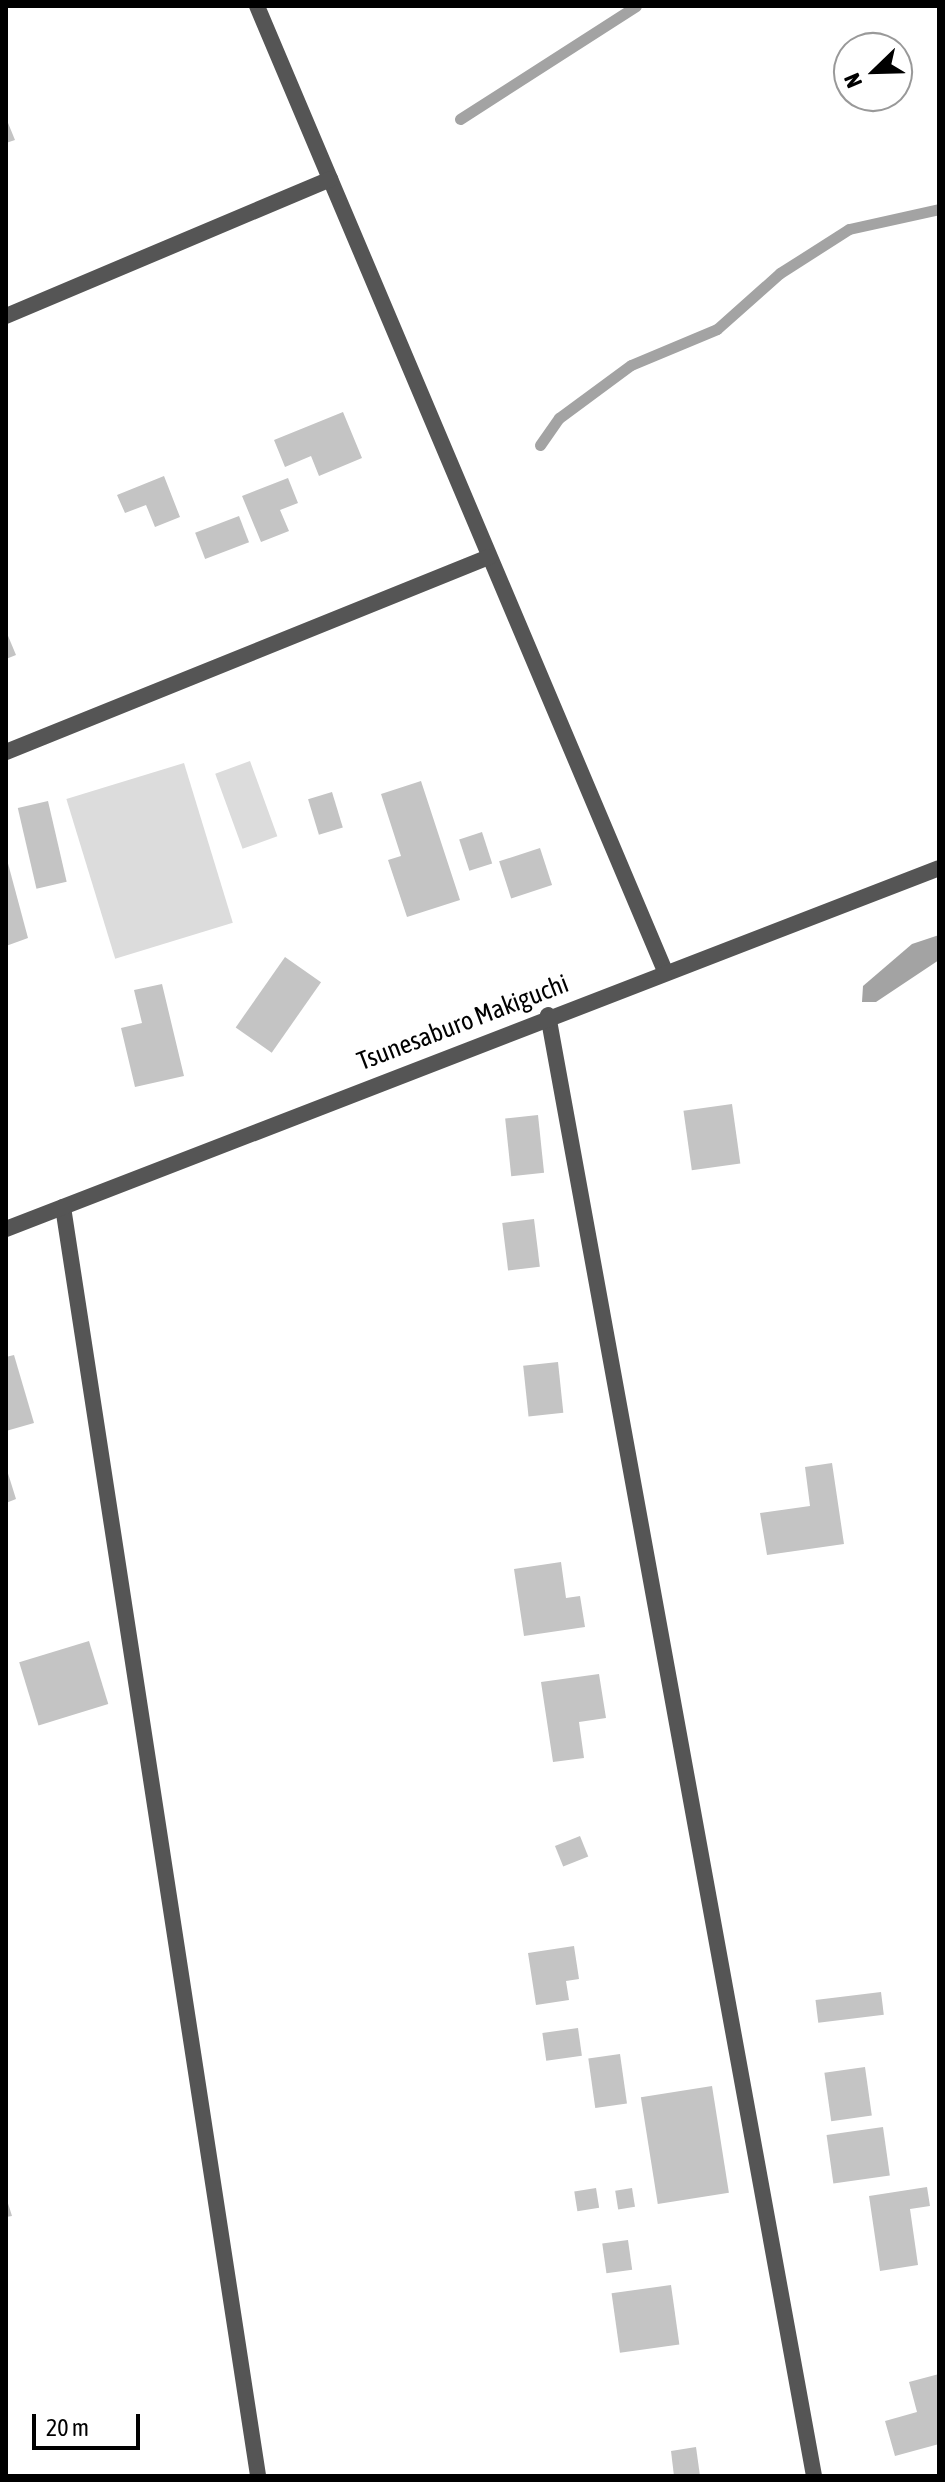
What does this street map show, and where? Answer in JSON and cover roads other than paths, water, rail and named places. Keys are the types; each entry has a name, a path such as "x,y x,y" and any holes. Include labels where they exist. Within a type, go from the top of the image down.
{"street":[{"path":"257,6 665,971"},
{"path":"6,316 330,179"},
{"path":"6,752 489,557"},
{"name":"Tsunesaburo Makiguchi","path":"6,1229 548,1015 939,868"},
{"path":"548,1015 814,2476"},
{"path":"63,1207 258,2476"}],"waterway":[{"path":"460,119 636,6"},
{"path":"540,445 559,418 631,365 717,329 780,273 849,229 939,209"}]}
